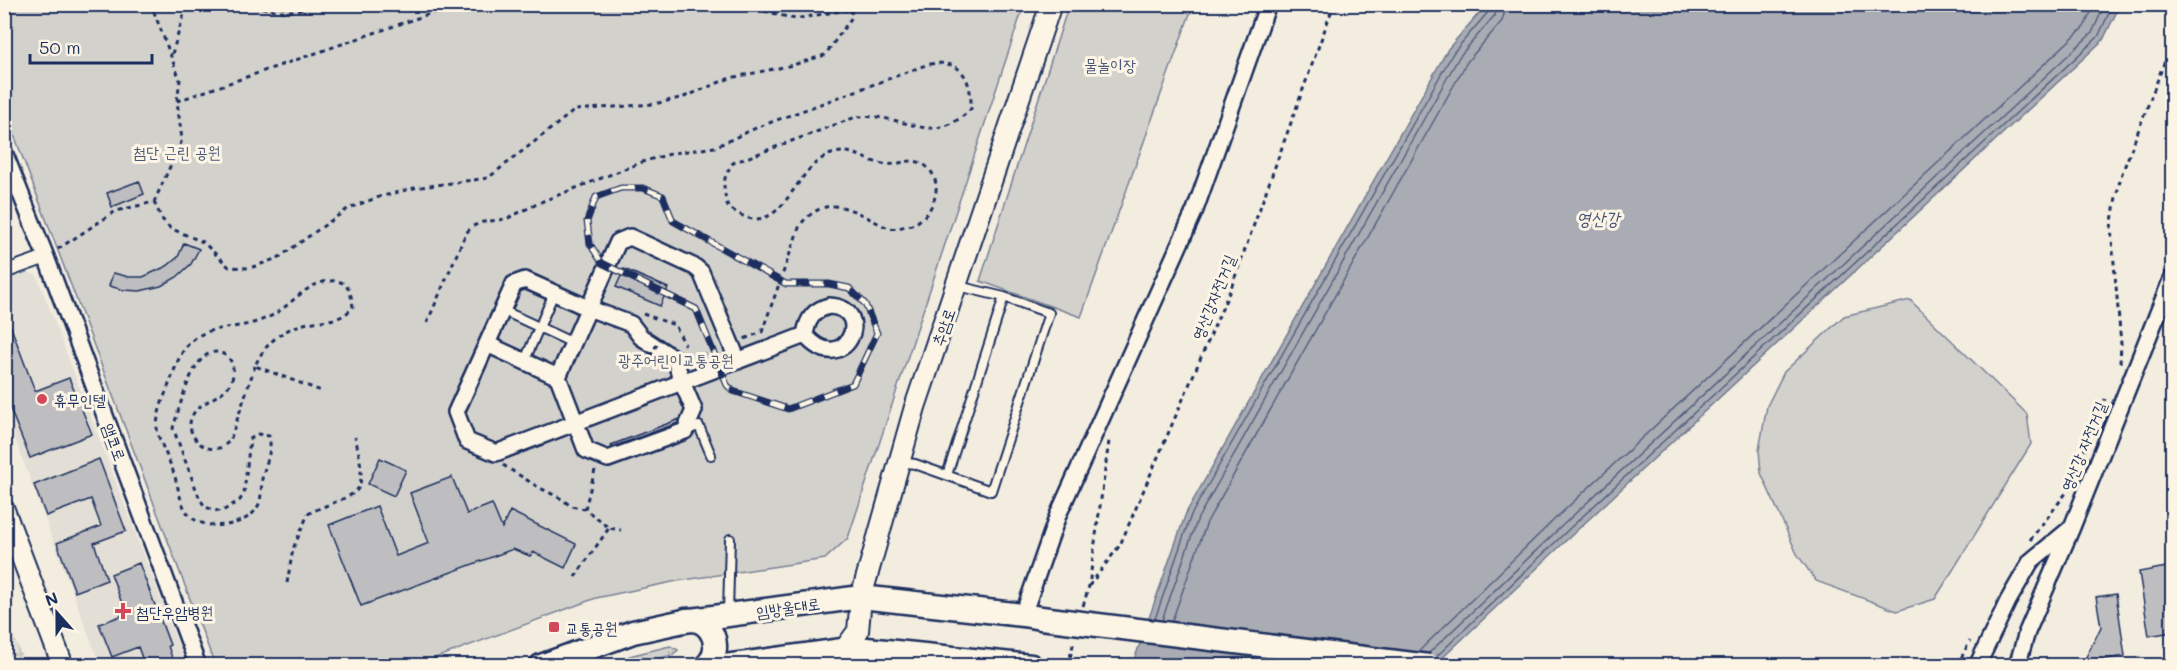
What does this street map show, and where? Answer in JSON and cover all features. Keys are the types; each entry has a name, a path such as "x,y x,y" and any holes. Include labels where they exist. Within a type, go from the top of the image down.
{"main road":[{"name":"임방울대로","path":"541,666 633,632 684,621 861,597 1429,666"},
{"path":"684,621 699,622 712,632 716,647 714,656 706,666"},
{"path":"725,666 857,648 1031,666"}],"street":[{"name":"추암로","path":"844,650 858,631 861,597 920,391 1051,4"},
{"path":"1032,616 1058,515 1195,210 1268,4"},
{"name":"앰코로","path":"4,152 46,257 198,666"},
{"path":"558,377 618,242 630,237 695,267 701,272 738,361"},
{"path":"4,272 46,257"},
{"path":"2017,666 2027,632 2072,527 2168,276"},
{"path":"487,344 558,377 575,423 586,450 608,459 685,430 694,410 682,382 675,358 641,337 631,324 525,280 514,284 456,412 467,441 496,453 575,423 682,382 738,361 805,335"},
{"path":"4,510 63,666"},
{"path":"1977,666 2008,601 2031,561 2072,527"}],"lane":[{"path":"899,462 915,464 991,491 1049,313 1004,297 957,286"},
{"path":"525,360 554,293"},
{"path":"947,475 1004,297"},
{"path":"502,310 573,343"},
{"path":"685,430 699,426 711,455"},
{"path":"728,615 730,539"}],"path":[{"path":"149,4 180,80 177,101 182,140 154,202 162,219 170,228 203,242 229,267 250,268 278,258 349,208 414,188 488,178 575,110 654,104 684,97 730,78 793,65 825,55 852,17 851,9"},
{"path":"171,56 187,4"},
{"path":"254,4 282,11 296,10 313,4"},
{"path":"177,101 458,4"},
{"path":"738,4 795,19 851,9 863,4"},
{"name":"영산강자전거길","path":"1089,586 1120,545 1231,288 1334,4"},
{"path":"2120,364 2121,344 2111,228 2115,202 2121,176 2172,42"},
{"path":"427,323 466,233 472,226 506,219 543,201 645,161 674,153 715,147 758,127 926,65 938,62 953,64 968,78 972,92 971,109 951,125 939,129 925,128 874,117 856,117 733,163 726,172 723,183 728,207 752,219 765,217 775,211 813,164 825,155 838,152 852,152 882,164 895,164 908,160 921,163 932,172 938,190 931,207 921,219 913,225 893,229 849,208 833,205 808,215 800,225 762,332 696,357 697,362"},
{"path":"46,257 116,211 154,202"},
{"path":"2168,276 2172,252"},
{"path":"334,280 344,283 351,291 353,307 346,315 336,320 313,322 290,328 271,340 255,366 230,441 220,448 210,449 199,445 189,423 192,415 201,406 229,387 233,376 233,366 228,356 215,351 206,354 195,366 173,428 199,497 205,507 221,512 240,500 244,493 250,439 258,434 269,436 272,445 264,472 259,505 249,518 233,525 213,525 192,518 185,508 157,429 159,416 182,350 194,338 208,330 250,323 269,317 305,289 319,282 334,280"},
{"path":"650,356 661,338"},
{"path":"255,366 324,392"},
{"path":"2077,468 2106,397"},
{"path":"288,583 293,549 308,514 356,492 361,483 356,437"},
{"name":"영산강자전거길","path":"1083,609 1089,586 1110,439"},
{"path":"509,458 498,462 571,506 585,509 609,528 621,530"},
{"path":"585,509 595,470 598,465 608,459"},
{"path":"2027,545 2070,488 2073,478"},
{"path":"575,577 609,528"},
{"path":"1068,666 1077,632"},
{"path":"1957,666 1972,637"}],"shaded area":[{"path":"27,271 37,276 186,665 100,665 5,413 5,279"},
{"path":"5,613 25,665 5,665"}],"green space":[{"name":"물놀이장","path":"1069,4 1193,5 1081,317 980,281"},
{"name":"광주어린이교통공원","path":"5,5 1024,5 848,538 825,559 677,581 596,598 417,665 215,665 5,111"},
{"path":"1910,300 2027,414 2031,444 1935,599 1897,611 1816,581 1797,554 1761,473 1759,450 1767,406 1784,372 1844,316"},
{"path":"670,646 678,650 673,655 628,665 604,665 633,655"}],"water":[{"name":"영산강","path":"1486,5 2120,5 2103,40 1435,665 1132,666 1186,513 1448,49"}],"building":[{"path":"139,181 144,194 112,207 107,193"},
{"path":"184,243 199,249 191,264 177,277 161,286 140,291 109,286 113,273 129,277 143,277 167,266 178,257"},
{"path":"624,269 668,288 660,306 616,287"},
{"path":"6,314 35,391 69,378 92,434 30,458 4,394"},
{"path":"680,419 678,423 612,447 611,445"},
{"path":"380,458 406,470 394,496 368,484"},
{"path":"99,459 126,531 94,543 107,580 75,592 57,543 101,526 91,499 46,516 34,485"},
{"path":"452,477 467,514 492,504 502,528 510,511 576,544 565,568 533,552 530,556 513,549 361,606 329,525 377,506 396,556 429,543 410,493"},
{"path":"139,563 170,645 168,646 175,666 145,666 138,647 112,657 99,624 126,614 111,574"},
{"path":"2172,566 2172,632 2149,636 2139,572"},
{"path":"2116,594 2125,656 2083,663 2101,627 2096,597"}],"railway":[{"path":"621,188 643,188 663,196 673,221 786,284 829,284 849,288 865,304 877,333 853,384 788,409 733,391 727,385 696,309 602,263 590,244 587,221 596,197 621,188"}],"place":[{"name":"휴무인텔","path":"42,399"},
{"name":"첨단우암병원","path":"123,611"},
{"name":"교통공원","path":"554,627"}],"park label":[{"name":"첨단 근린 공원","path":"177,151"}]}
